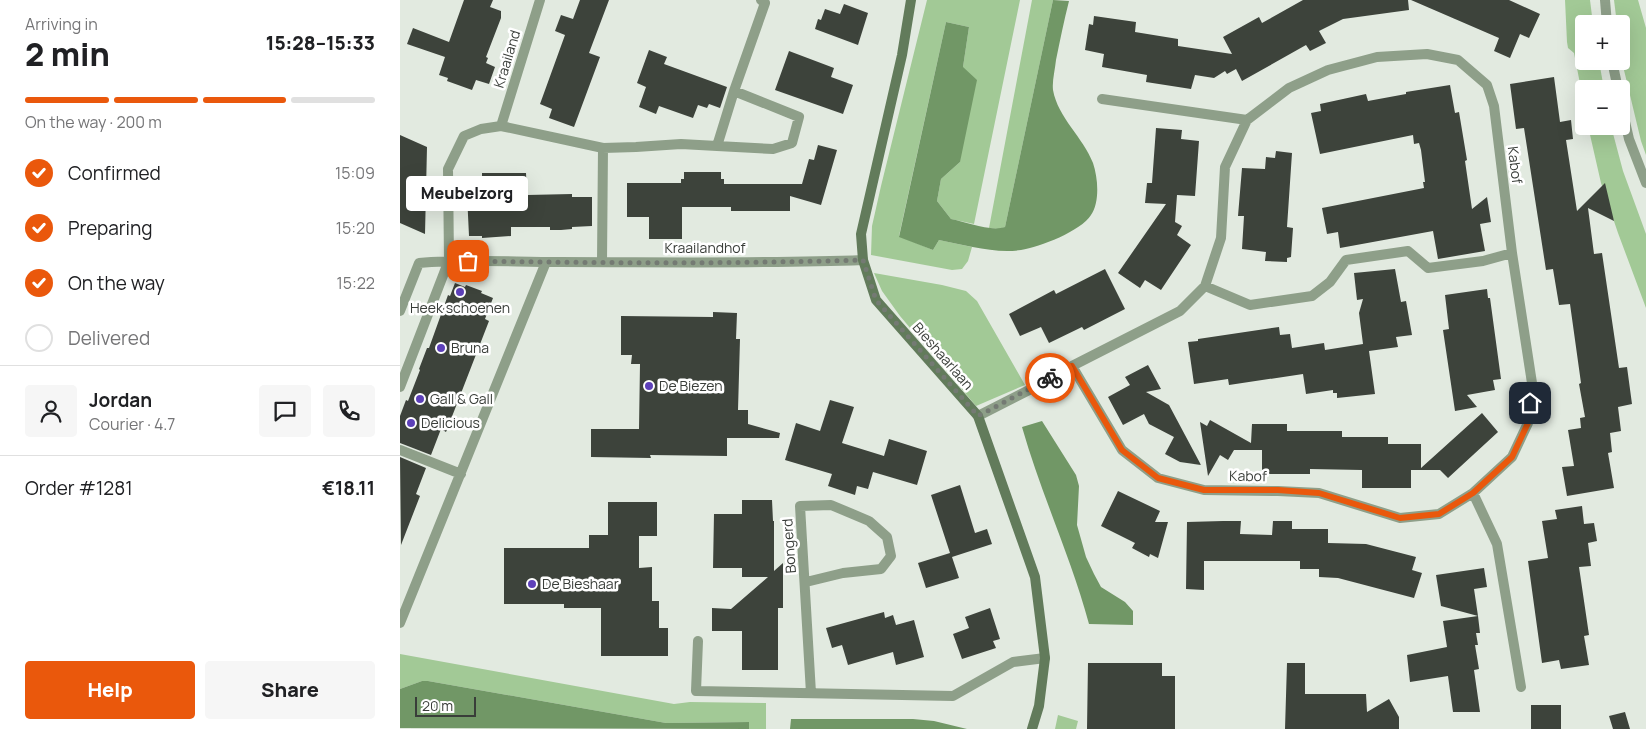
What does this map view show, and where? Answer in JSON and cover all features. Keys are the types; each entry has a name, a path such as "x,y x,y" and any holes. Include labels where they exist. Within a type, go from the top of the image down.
{"street":[{"name":"Kraailand","path":"501,126 540,0"},
{"path":"717,146 765,3 761,0"},
{"name":"Bieshaarlaan","path":"911,0 902,54 861,234 863,260 876,300 978,416 1035,577 1045,658 1038,706 1032,729"},
{"path":"1605,0 1606,15"},
{"name":"Kabof","path":"978,416 1072,366 1180,311 1205,286 1221,238 1225,167 1247,120 1289,88 1328,70 1377,57 1427,54 1458,60 1487,85 1494,106 1512,252 1532,383 1528,423 1512,457 1473,493 1439,514 1400,518 1319,493 1278,490 1204,490 1158,478 1122,450 1072,366"},
{"path":"400,387 449,260 448,169 464,136 481,129 501,126 603,148 681,144 774,150 792,143 799,117 734,92"},
{"path":"1102,99 1247,120"},
{"path":"1628,135 1646,183"},
{"path":"602,262 603,148"},
{"path":"1205,286 1250,305 1312,296 1330,282 1346,260 1408,251 1428,268 1483,261 1512,252"},
{"name":"Kraailandhof","path":"400,311 419,263 449,260 805,262 863,260"},
{"path":"400,623 546,262"},
{"path":"400,450 461,474"},
{"path":"1473,493 1497,544 1521,687"},
{"name":"Bongerd","path":"806,582 844,573 881,569 891,556 887,537 869,521 831,505 800,506 806,582 811,692"},
{"path":"698,641 696,690 953,696 1013,662 1045,658"}],"shaded area":[{"path":"927,0 1020,0 974,224 951,219 937,201 941,179 960,162 963,67 969,27 946,22 899,236 933,250 939,240 972,247 968,261 962,269 952,270 871,255 872,226"},
{"path":"1032,0 1053,0 1005,227 999,229 989,228"},
{"path":"1053,0 1069,1 1056,60 1053,90 1060,110 1093,163 1097,197 1091,215 1079,227 1059,237 1039,246 1021,250 990,250 939,240 933,250 899,237 946,22 969,27 963,67 977,80 960,162 941,179 937,201 951,219 986,227 1005,227"},
{"path":"1565,0 1590,0 1592,15 1575,15 1575,58 1574,53 1568,48"},
{"path":"1614,0 1638,0 1646,28 1646,155 1630,95 1630,80 1626,80 1624,70 1630,70 1630,15 1616,15"},
{"path":"1577,70 1601,70 1602,80 1579,80"},
{"path":"1590,135 1613,135 1623,171 1646,234 1646,308 1618,233 1601,183"},
{"path":"874,273 966,291 977,301 1025,385 976,406 900,316 882,291"},
{"path":"1042,421 1076,475 1079,486 1077,525 1086,557 1101,587 1125,602 1133,611 1133,625 1089,624 1074,574 1038,477 1022,427"},
{"path":"400,654 674,704 690,702 766,703 766,729 749,729 748,722 666,723 428,681 422,681 400,689"},
{"path":"422,681 666,723 749,722 749,729 400,728 400,689"},
{"path":"1058,715 1078,721 1076,729 1055,729"},
{"path":"791,719 913,719 934,721 967,729 790,729"}],"building":[{"path":"464,0 493,0 490,7 501,11 501,18 486,57 488,58 486,63 495,67 489,84 476,80 472,90 447,81 448,78 439,75 445,57 407,44 413,28 449,42"},
{"path":"580,0 609,0 589,53 600,57 574,127 549,118 552,109 540,104 565,35 555,31 561,15 573,19"},
{"path":"1303,0 1408,0 1409,10 1343,19 1319,31 1326,43 1310,51 1306,45 1242,81 1236,69 1227,74 1225,71 1214,78 1195,75 1191,89 1146,82 1147,75 1102,67 1104,54 1085,50 1089,24 1093,25 1094,16 1136,22 1135,32 1178,39 1178,46 1232,54 1223,37 1259,17 1262,23"},
{"path":"1411,0 1509,0 1540,14 1529,38 1520,34 1510,58 1494,51 1499,38"},
{"path":"844,4 868,13 858,45 815,29 818,19 821,20 825,9 840,14"},
{"path":"649,50 667,57 664,64 727,87 720,108 709,104 707,108 698,105 693,118 659,106 656,114 639,107 646,87 637,83"},
{"path":"789,51 834,68 831,77 853,85 843,114 775,90"},
{"path":"1554,77 1560,122 1571,120 1573,139 1566,140 1577,211 1605,183 1614,221 1588,208 1594,254 1602,253 1619,368 1627,367 1632,404 1618,407 1621,431 1610,433 1612,452 1608,453 1614,488 1567,496 1562,467 1574,466 1568,430 1581,428 1580,418 1585,417 1579,384 1581,383 1570,304 1559,305 1553,269 1546,270 1524,128 1516,129 1510,84"},
{"path":"1450,85 1455,113 1459,112 1467,160 1465,161 1472,209 1487,197 1491,222 1480,224 1485,251 1438,259 1433,231 1340,248 1338,232 1327,234 1322,208 1424,188 1421,150 1419,143 1414,144 1413,135 1320,154 1311,113 1321,111 1320,104 1366,94 1368,101 1406,94 1406,92"},
{"path":"1156,128 1182,130 1181,139 1199,141 1195,196 1177,195 1175,222 1182,226 1177,235 1191,245 1161,290 1145,280 1140,288 1118,273 1166,204 1145,203 1147,183 1152,183"},
{"path":"400,135 427,147 425,234 400,223"},
{"path":"818,145 837,150 821,205 790,196 790,211 731,211 731,207 682,207 682,239 649,239 649,217 627,217 627,183 681,183 681,179 684,179 684,172 721,172 721,179 724,179 724,184 802,184 809,159 814,160"},
{"path":"1276,151 1292,153 1287,227 1293,228 1291,257 1287,258 1287,262 1265,261 1266,252 1242,249 1244,216 1238,216 1242,168 1265,169 1266,157 1275,158"},
{"path":"482,173 526,173 527,195 572,194 572,197 592,197 592,226 572,227 572,229 561,230 550,230 550,227 511,227 511,236 482,238 482,236 469,236 467,194 469,194 469,176 482,176"},
{"path":"1105,269 1125,309 1084,330 1082,327 1049,343 1041,327 1020,336 1009,314 1054,290 1056,294"},
{"path":"1395,269 1401,302 1406,301 1412,335 1396,337 1398,347 1369,351 1375,394 1337,398 1337,393 1333,393 1333,390 1306,394 1303,374 1229,385 1228,379 1194,384 1188,342 1198,341 1198,339 1279,327 1280,335 1290,334 1292,348 1324,343 1325,350 1363,344 1359,313 1363,299 1357,300 1354,273"},
{"path":"455,283 482,291 481,293 493,298 485,319 489,321 446,432 441,429 431,455 400,443 400,416 406,400 408,401 448,295 450,296"},
{"path":"1487,289 1488,298 1490,298 1501,379 1493,380 1495,390 1467,395 1477,407 1455,411 1443,330 1449,329 1445,295"},
{"path":"713,312 737,313 736,339 740,339 738,410 748,410 748,424 780,433 779,438 727,438 727,456 650,455 651,458 591,457 591,429 639,429 640,364 631,364 632,355 621,355 621,316 713,317"},
{"path":"1148,365 1161,389 1146,392 1169,405 1201,465 1180,462 1165,454 1174,437 1149,424 1144,414 1123,425 1108,397 1130,385 1125,377"},
{"path":"830,400 854,407 842,443 884,456 889,439 927,451 917,485 873,472 868,489 857,486 855,495 828,486 832,474 785,460 796,423 820,431"},
{"path":"1482,413 1498,432 1448,478 1440,470 1411,470 1411,488 1362,488 1362,470 1310,469 1310,474 1262,474 1262,450 1234,450 1228,460 1220,455 1208,476 1200,422 1207,426 1210,420 1251,443 1252,424 1287,424 1287,431 1342,431 1342,437 1388,437 1388,444 1421,444 1421,468"},
{"path":"400,457 426,468 416,494 420,496 401,545"},
{"path":"960,485 975,533 987,529 992,544 952,557 959,578 926,588 918,563 950,553 931,495"},
{"path":"1118,491 1160,511 1155,522 1168,522 1158,558 1150,554 1149,557 1132,548 1135,543 1101,526"},
{"path":"742,500 772,500 774,571 783,563 783,608 778,608 778,670 742,670 742,631 712,631 712,608 731,609 768,577 742,577 742,568 713,568 714,514 742,514"},
{"path":"608,502 657,502 657,536 639,536 639,568 652,567 652,601 659,601 659,628 668,628 668,656 601,656 601,608 564,608 564,604 504,604 504,548 589,548 589,535 608,535"},
{"path":"1582,506 1584,524 1594,523 1597,541 1588,543 1591,566 1579,567 1589,635 1584,636 1589,665 1561,669 1559,660 1542,663 1528,561 1548,558 1542,521 1557,519 1555,510"},
{"path":"1241,521 1240,534 1272,535 1273,521 1292,521 1292,529 1328,529 1328,543 1366,544 1416,557 1412,570 1422,573 1414,598 1338,578 1319,577 1319,569 1300,569 1300,561 1204,561 1204,590 1186,589 1187,522"},
{"path":"1484,568 1487,587 1474,589 1478,616 1441,606 1436,575"},
{"path":"990,608 1000,639 993,641 996,648 962,659 953,634 969,628 965,617"},
{"path":"884,612 885,618 893,615 896,625 914,620 924,657 896,665 893,652 848,665 842,645 832,648 826,628"},
{"path":"1478,616 1480,633 1476,633 1478,645 1475,645 1479,669 1474,670 1480,712 1453,712 1448,676 1410,682 1407,655 1447,647 1443,621"},
{"path":"1088,663 1162,663 1162,676 1175,676 1175,729 1087,729"},
{"path":"1287,663 1305,663 1305,694 1366,694 1367,712 1389,699 1399,717 1399,729 1285,729"},
{"path":"1531,705 1561,705 1561,729 1531,729"},
{"path":"1625,712 1630,729 1613,729 1609,716"}],"way so far":[{"path":"468,261 805,262 863,260 876,300 978,416 1050,378"}],"place":[{"name":"Meubelzorg","path":"468,261"},
{"name":"Heek schoenen","path":"460,292"},
{"name":"Bruna","path":"441,348"},
{"name":"De Biezen","path":"649,386"},
{"name":"Gall & Gall","path":"420,399"},
{"name":"Delicious","path":"411,423"},
{"name":"De Bieshaar","path":"532,584"}],"route":[{"path":"1050,378 1072,366 1122,450 1158,478 1204,490 1278,490 1319,493 1400,518 1439,514 1473,493 1512,457 1528,423 1530,403"}]}
